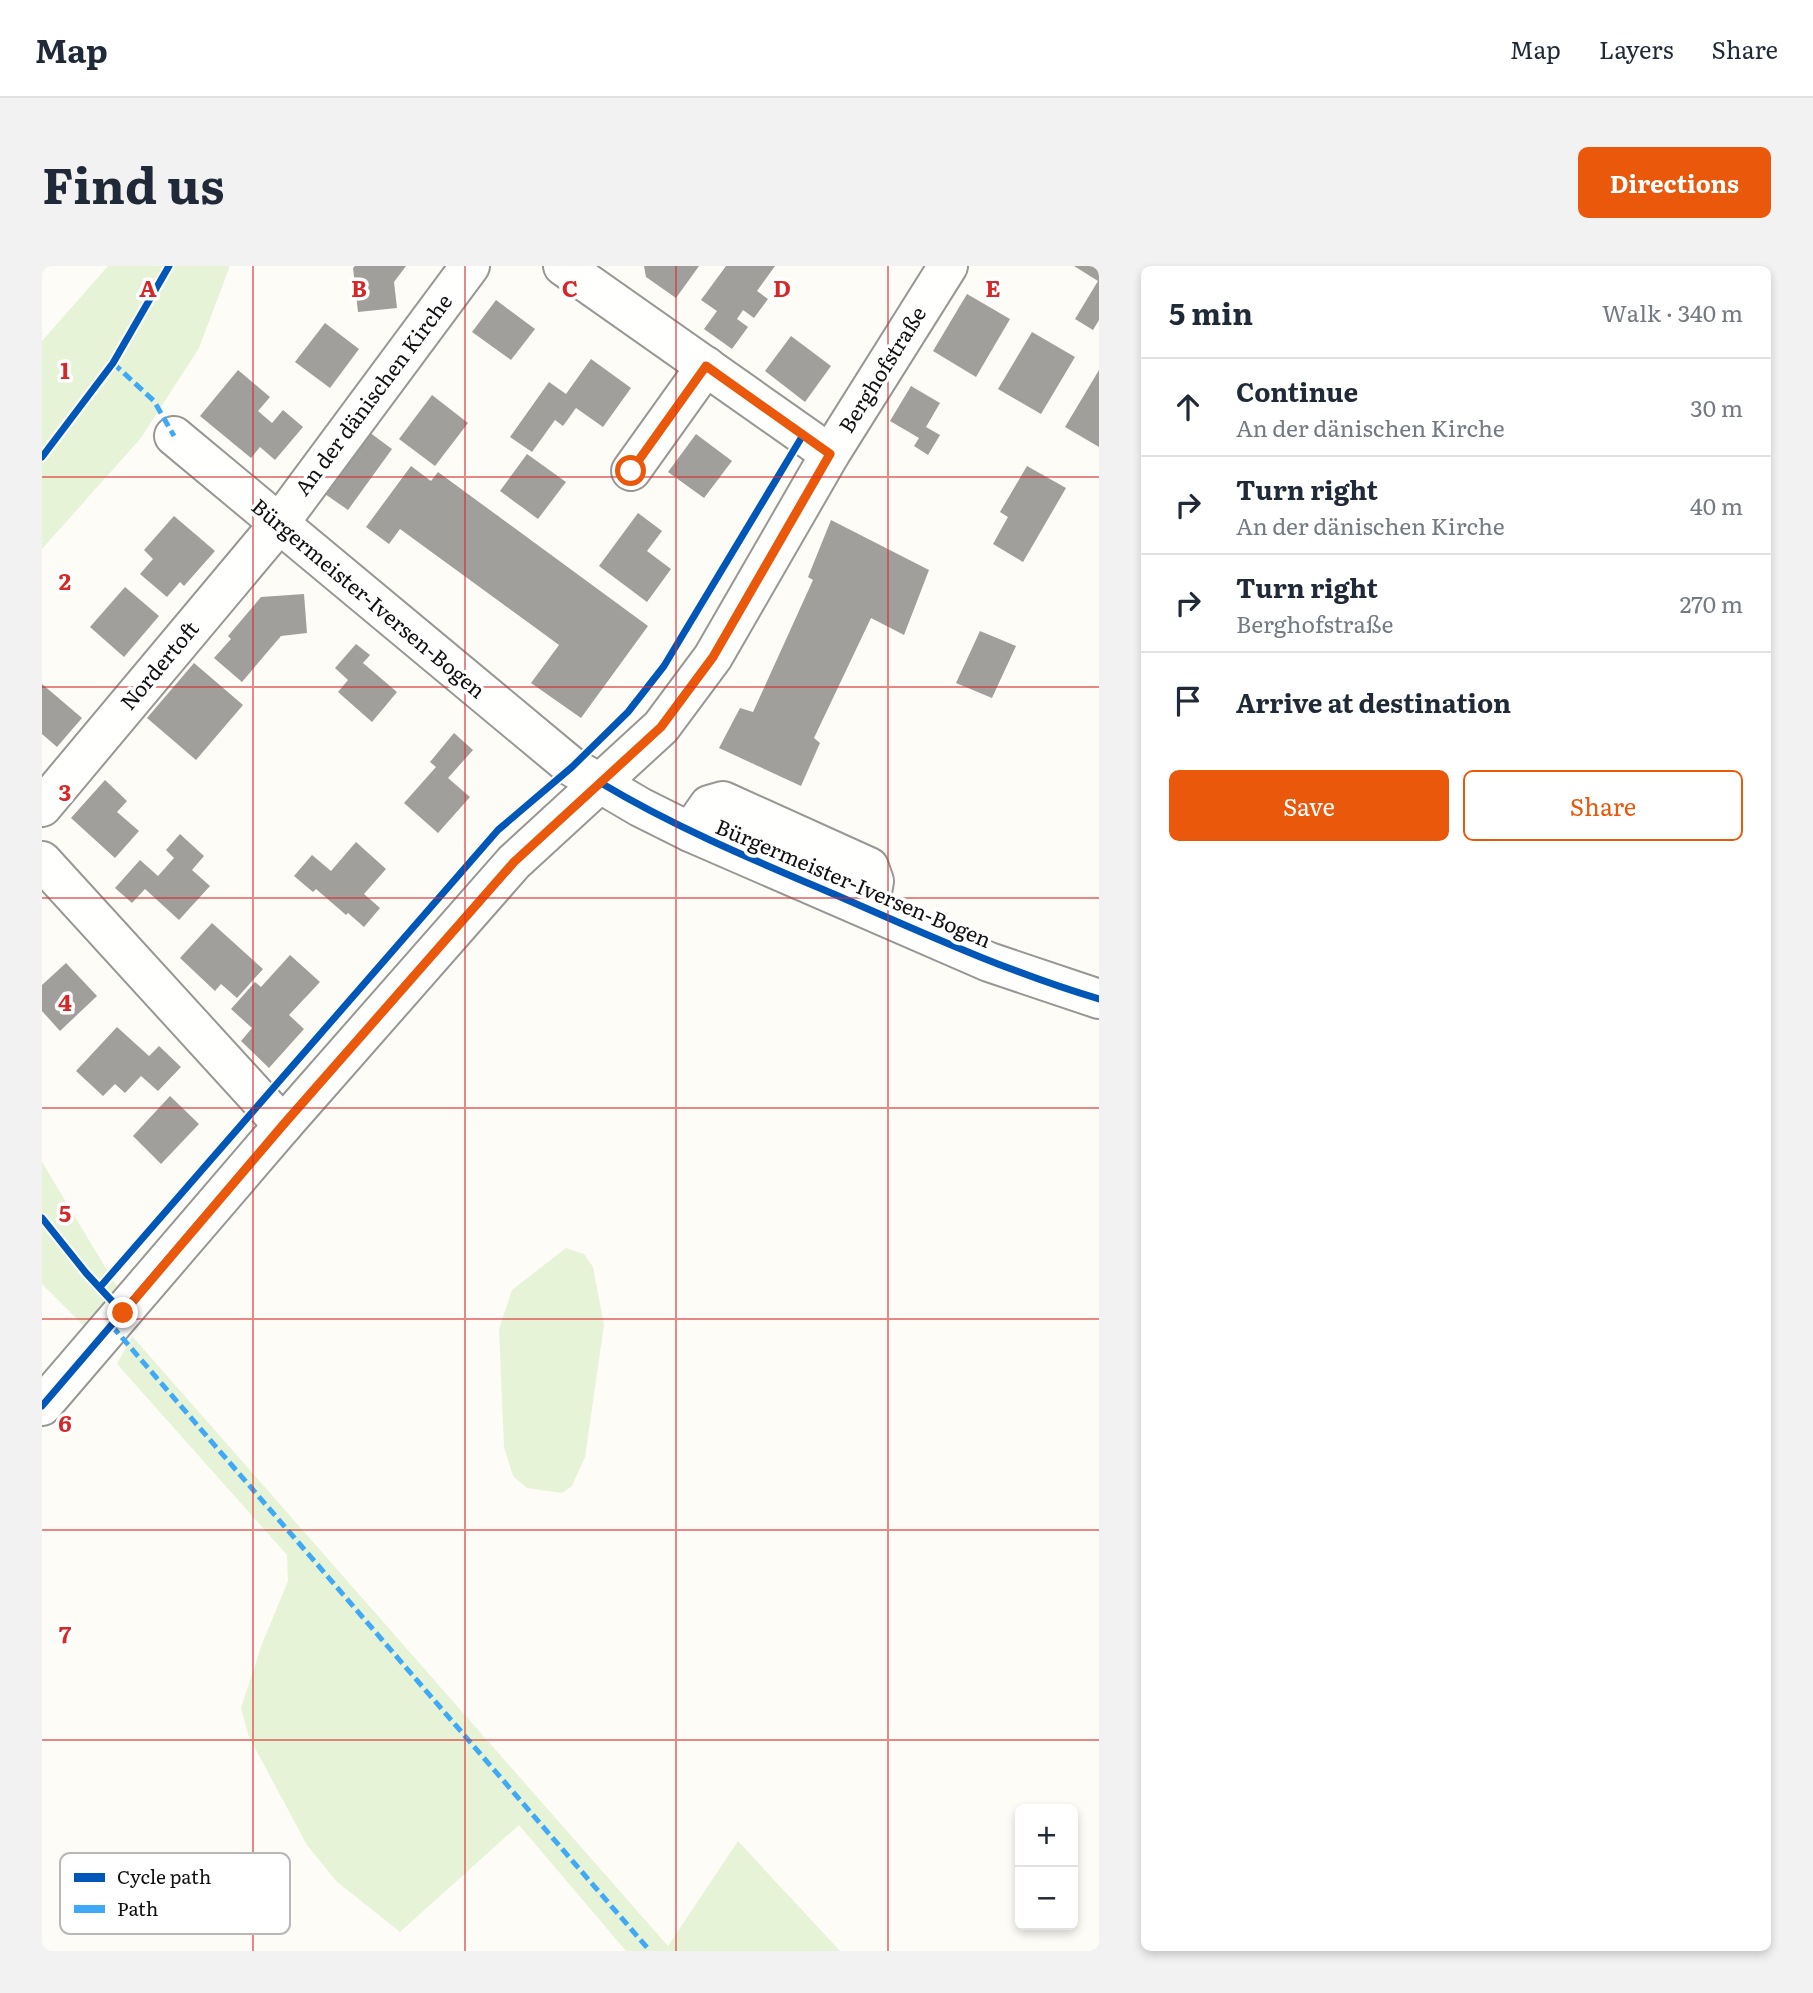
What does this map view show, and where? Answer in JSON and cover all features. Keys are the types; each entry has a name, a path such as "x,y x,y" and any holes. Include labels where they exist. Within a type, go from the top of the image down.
{"street":[{"name":"An der dänischen Kirche","path":"278,525 470,266"},
{"path":"563,266 830,454"},
{"name":"Berghofstraße","path":"42,1406 283,1125 514,862 661,727 713,657 830,454 948,266"},
{"path":"631,471 706,366"},
{"name":"Bürgermeister-Iversen-Bogen","path":"174,436 572,767 640,807 691,832 989,962 1099,999"},
{"name":"Nordertoft","path":"42,807 278,525"},
{"path":"42,861 283,1125"}],"green space":[{"path":"108,266 230,266 199,348 141,438 42,549 42,341"},
{"path":"42,1162 122,1295 89,1331 42,1284"},
{"path":"566,1248 584,1254 593,1267 604,1325 585,1457 572,1486 562,1493 527,1488 513,1476 504,1447 499,1329 512,1290"},
{"path":"132,1336 668,1946 738,1841 840,1951 626,1951 519,1825 400,1932 336,1881 307,1845 249,1737 241,1708 262,1644 288,1581 287,1555 117,1364"}],"building":[{"path":"406,266 394,282 397,308 358,312 353,268"},
{"path":"644,266 699,266 676,298 646,277"},
{"path":"726,266 775,266 757,291 768,299 754,318 743,310 737,319 748,327 732,349 704,329 717,311 701,300"},
{"path":"1074,266 1099,266 1099,320 1093,330 1075,319 1098,281"},
{"path":"967,294 1010,319 976,377 933,351"},
{"path":"496,300 535,329 511,360 472,332"},
{"path":"325,323 359,349 330,388 295,362"},
{"path":"1032,332 1075,357 1041,414 998,389"},
{"path":"791,336 831,366 805,402 765,371"},
{"path":"591,359 631,388 603,427 576,408 563,426 555,420 532,452 510,437 549,382 566,394"},
{"path":"238,370 270,397 258,411 272,423 283,410 303,427 275,460 260,447 251,458 200,416"},
{"path":"1099,370 1099,447 1065,427"},
{"path":"911,386 940,403 926,427 940,435 928,455 914,446 919,438 890,421"},
{"path":"432,395 468,423 435,466 399,439"},
{"path":"369,432 392,449 348,510 325,494"},
{"path":"696,434 732,461 704,498 668,472"},
{"path":"527,454 566,482 538,519 500,491"},
{"path":"411,466 431,481 438,472 648,626 581,718 531,683 559,645 400,529 389,544 366,527"},
{"path":"1027,466 1066,488 1023,562 993,544 1008,517 1000,512"},
{"path":"638,513 662,531 647,551 671,569 647,602 599,566"},
{"path":"174,516 215,551 184,586 180,582 167,597 140,574 153,559 144,550"},
{"path":"831,520 929,570 904,635 871,618 814,738 820,743 801,786 719,748 740,708 753,712 813,580 808,577"},
{"path":"125,587 159,616 124,657 90,627"},
{"path":"304,594 307,633 281,636 242,682 214,658 231,639 228,636 261,597"},
{"path":"980,631 1016,646 992,698 956,683"},
{"path":"356,644 370,655 363,663 397,692 372,722 338,692 348,680 335,668"},
{"path":"194,663 243,705 196,760 147,718"},
{"path":"42,684 82,718 57,747 42,734"},
{"path":"454,733 473,750 448,778 470,797 438,833 404,803 436,767 430,762"},
{"path":"105,780 127,801 117,812 139,831 115,858 71,818"},
{"path":"180,834 204,856 192,870 210,886 179,920 145,889 132,903 115,888 140,860 158,876 174,858 166,850"},
{"path":"356,842 386,869 364,894 380,908 364,927 316,889 313,892 294,876 312,855 331,871"},
{"path":"212,923 263,969 237,998 221,984 215,991 180,958"},
{"path":"290,955 320,982 289,1015 304,1029 269,1068 241,1041 252,1028 231,1009 255,982 261,987"},
{"path":"66,963 97,996 60,1031 42,1011 42,985"},
{"path":"117,1027 149,1056 159,1046 181,1067 158,1091 141,1076 125,1093 115,1084 103,1096 76,1071"},
{"path":"170,1096 199,1124 161,1164 133,1136"}],"marked path":[{"path":"113,363 154,401 174,436"},
{"path":"112,1326 650,1951"}],"cycle path":[{"path":"42,457 113,363 169,266"},
{"path":"100,1287 498,830 572,767 628,712 664,666 803,435"},
{"path":"42,1406 283,1125 514,862 601,783 687,829 776,869 966,951 1099,999"},
{"path":"42,1218 86,1273 123,1313"}],"route":[{"path":"123,1313 283,1125 514,862 661,727 713,657 830,454 706,366 631,471"}]}
